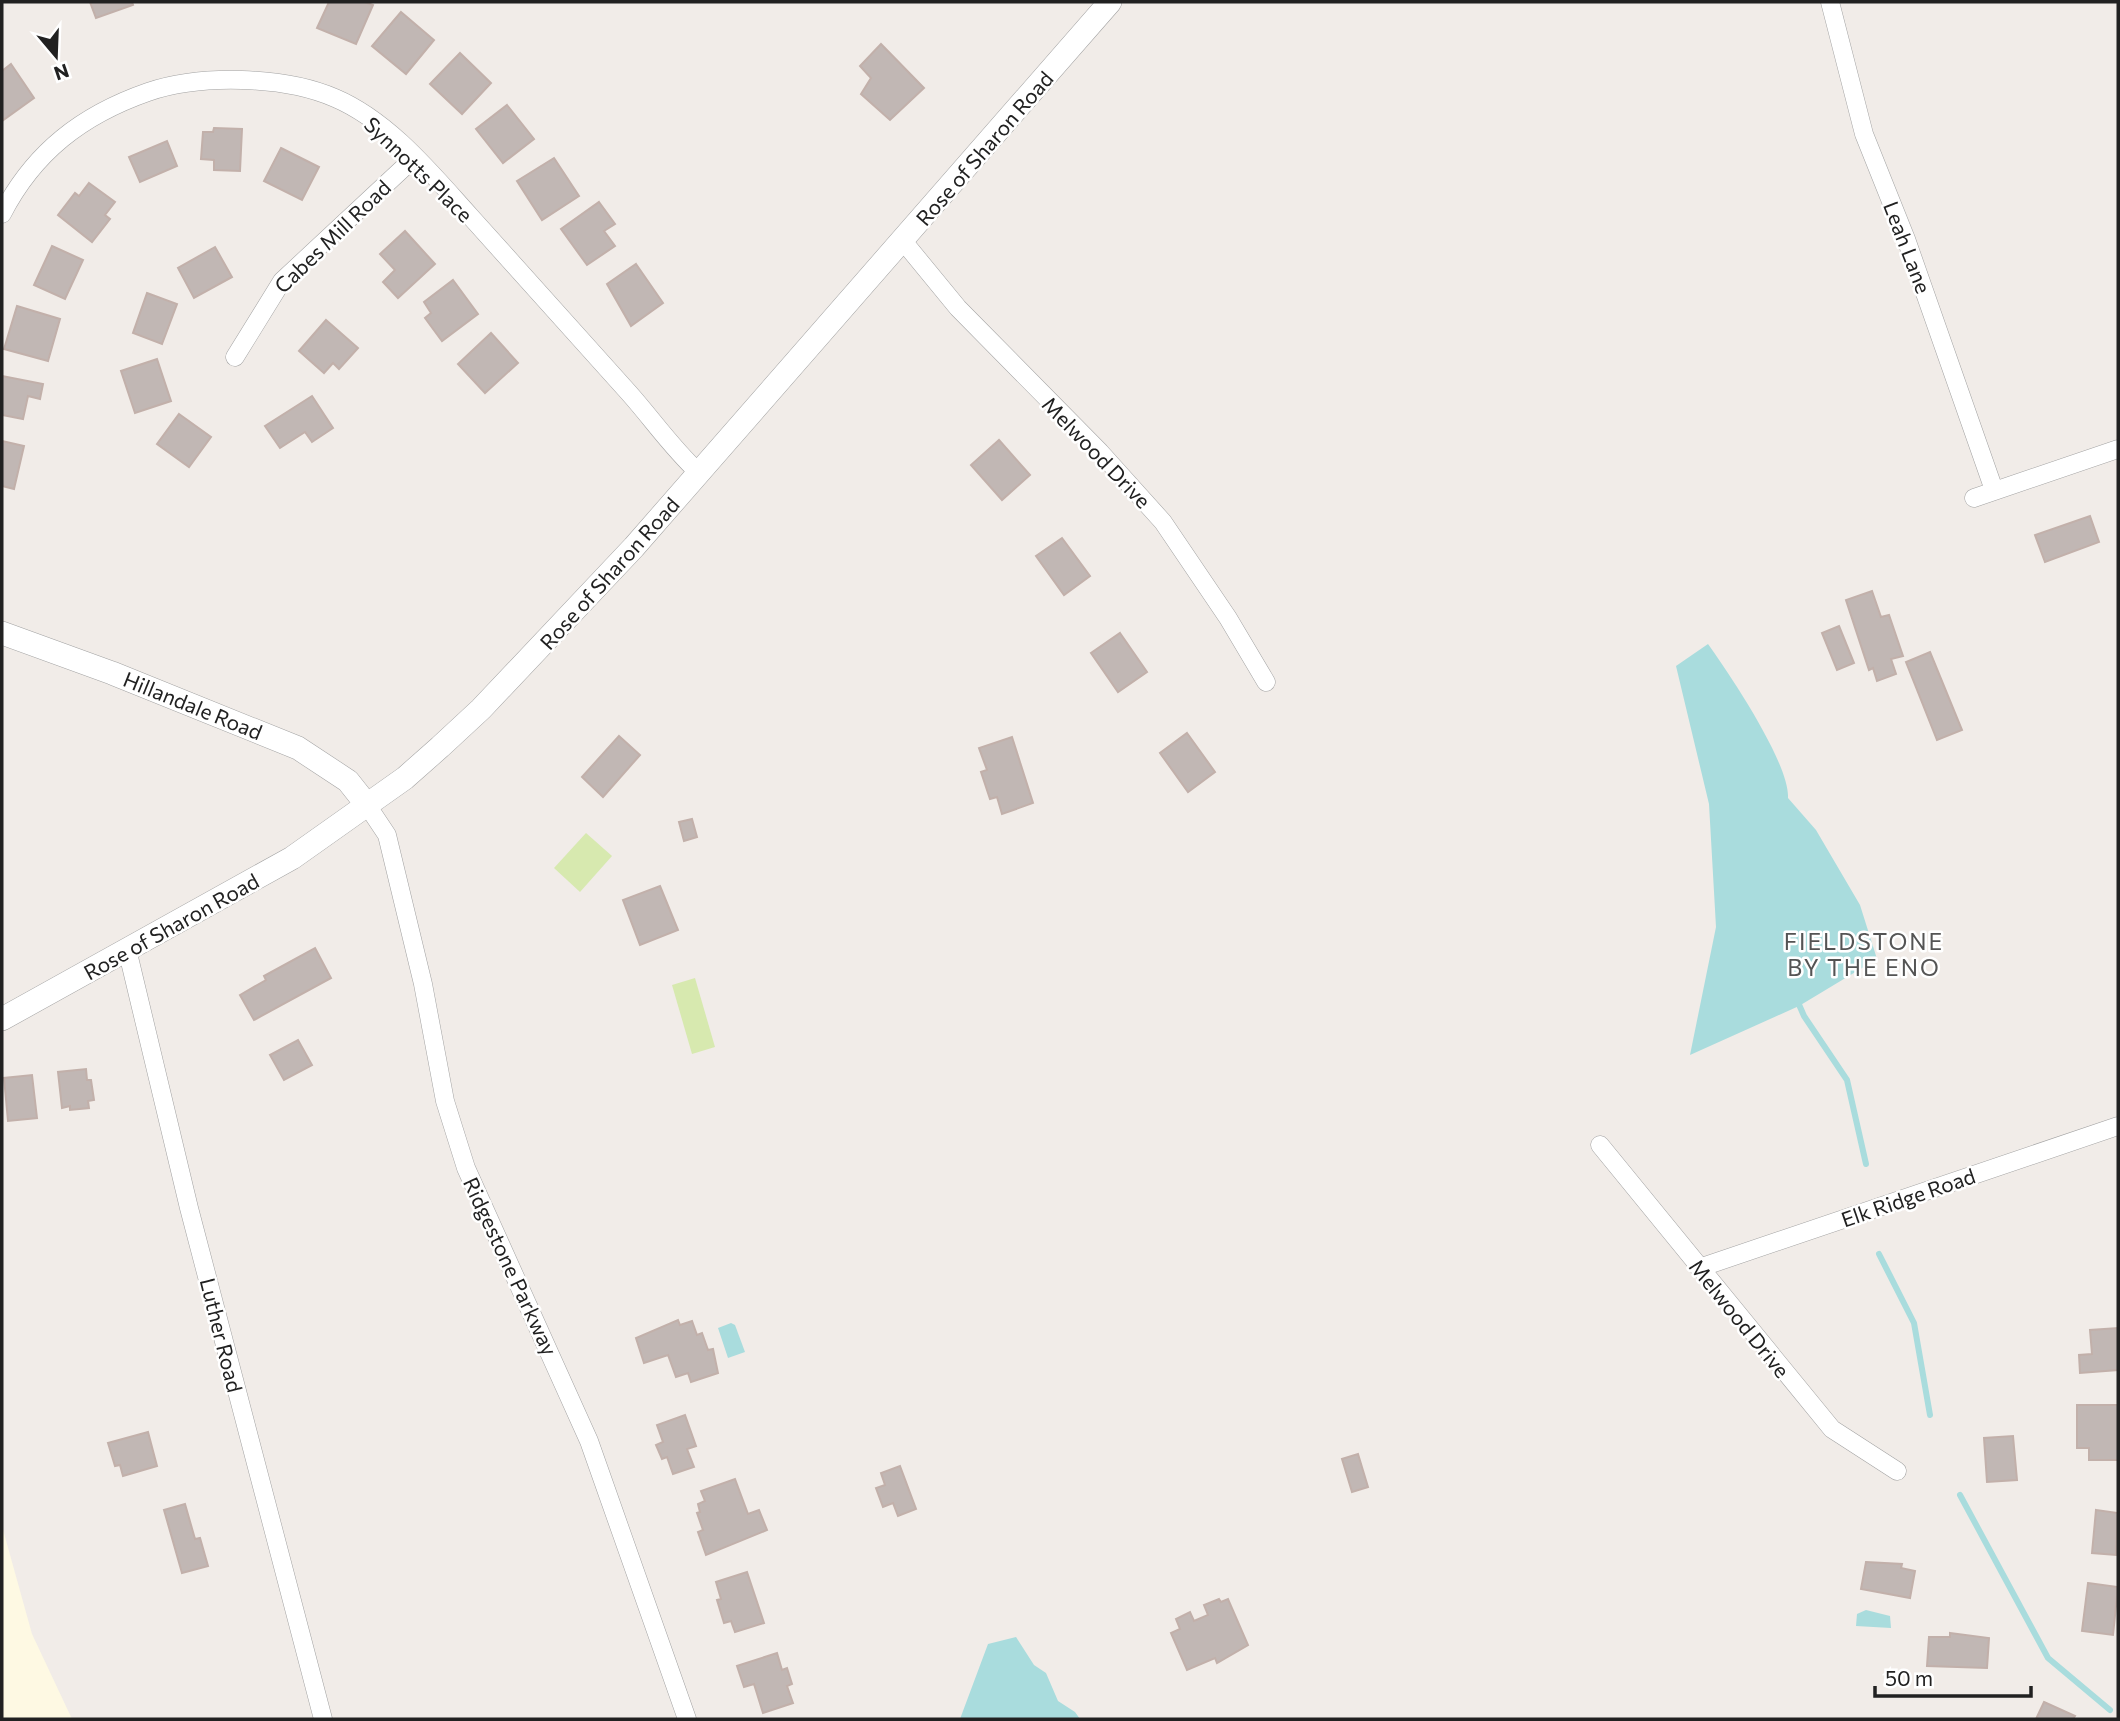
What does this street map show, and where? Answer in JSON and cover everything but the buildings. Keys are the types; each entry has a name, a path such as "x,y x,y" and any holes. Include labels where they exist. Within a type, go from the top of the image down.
{"street":[{"name":"Rose of Sharon Road","path":"2,1018 292,858 405,778 481,709 634,547 1110,2"},
{"name":"Leah Lane","path":"1830,2 1864,134 1906,239 1994,490"},
{"name":"Synnotts Place","path":"2,214 34,161 70,133 109,108 133,97 197,80 255,82 315,91 337,98 383,129 414,158 633,397 672,447 699,473"},
{"name":"Cabes Mill Road","path":"235,357 282,281 414,158"},
{"name":"Melwood Drive","path":"903,242 958,307 1100,452 1163,522 1228,618 1266,682"},
{"path":"1974,498 2118,449"},
{"name":"Hillandale Road","path":"2,633 124,678 298,748 348,781 367,806"},
{"name":"Ridgestone Parkway","path":"367,806 387,835 423,984 445,1101 466,1168 589,1441 687,1719"},
{"name":"Luther Road","path":"127,949 189,1208 323,1719"},
{"name":"Elk Ridge Road","path":"1699,1268 2118,1126"},
{"name":"Melwood Drive","path":"1600,1145 1832,1429 1897,1471"}],"shaded area":[{"path":"2,1526 32,1634 72,1719 2,1719"}],"green space":[{"path":"586,833 612,856 580,892 554,868"},
{"path":"695,978 715,1047 692,1054 672,985"}],"water":[{"path":"1708,644 1769,742 1786,783 1788,798 1816,830 1860,905 1877,959 1799,1006 1690,1055 1716,927 1709,804 1676,666"},
{"path":"731,1323 735,1325 745,1352 728,1358 718,1328"},
{"path":"1866,1610 1890,1616 1891,1628 1856,1626 1857,1614"},
{"path":"1016,1637 1034,1665 1046,1673 1058,1701 1075,1712 1080,1719 960,1719 988,1644"}],"waterway":[{"path":"1797,1000 1804,1016 1847,1080 1866,1164"},
{"path":"1879,1254 1914,1323 1930,1415"},
{"path":"1960,1495 2048,1658 2110,1710"}],"district":[{"name":"FIELDSTONE BY THE ENO","path":"1864,954"}]}
